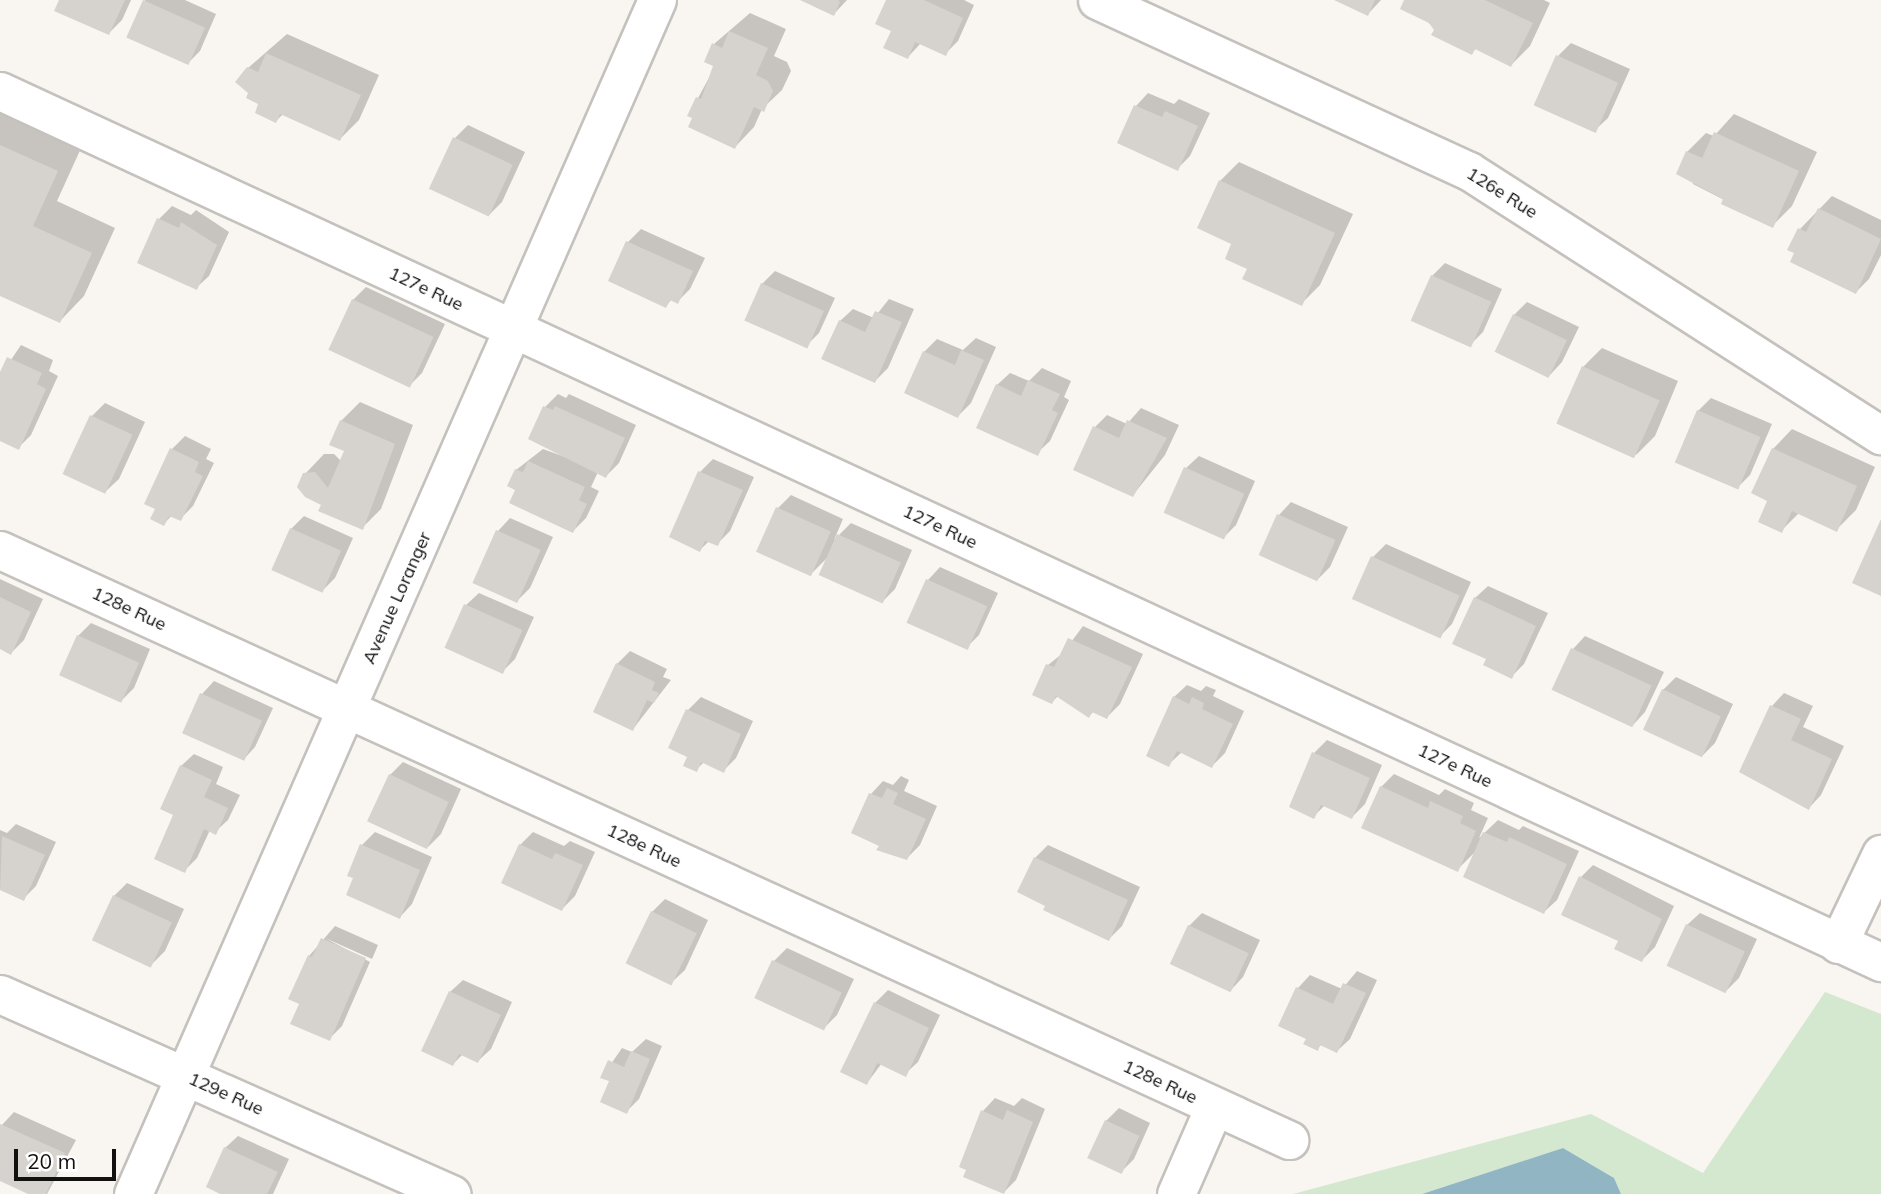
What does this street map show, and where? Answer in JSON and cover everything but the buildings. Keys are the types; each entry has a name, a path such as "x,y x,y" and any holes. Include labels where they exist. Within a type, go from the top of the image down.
{"street":[{"name":"Avenue Loranger","path":"133,1194 188,1077 657,0"},
{"name":"126e Rue","path":"1097,0 1469,171 1881,435"},
{"name":"127e Rue","path":"0,91 1881,962"},
{"name":"128e Rue","path":"0,550 1289,1140"},
{"path":"1838,944 1881,854"},
{"name":"129e Rue","path":"0,993 452,1194"},
{"path":"1176,1194 1214,1107"}],"green space":[{"path":"1825,992 1881,1014 1881,1194 1621,1194 1614,1178 1563,1148 1422,1194 1293,1194 1591,1114 1703,1173"}],"water":[{"path":"1563,1148 1614,1178 1621,1194 1422,1194"}]}
